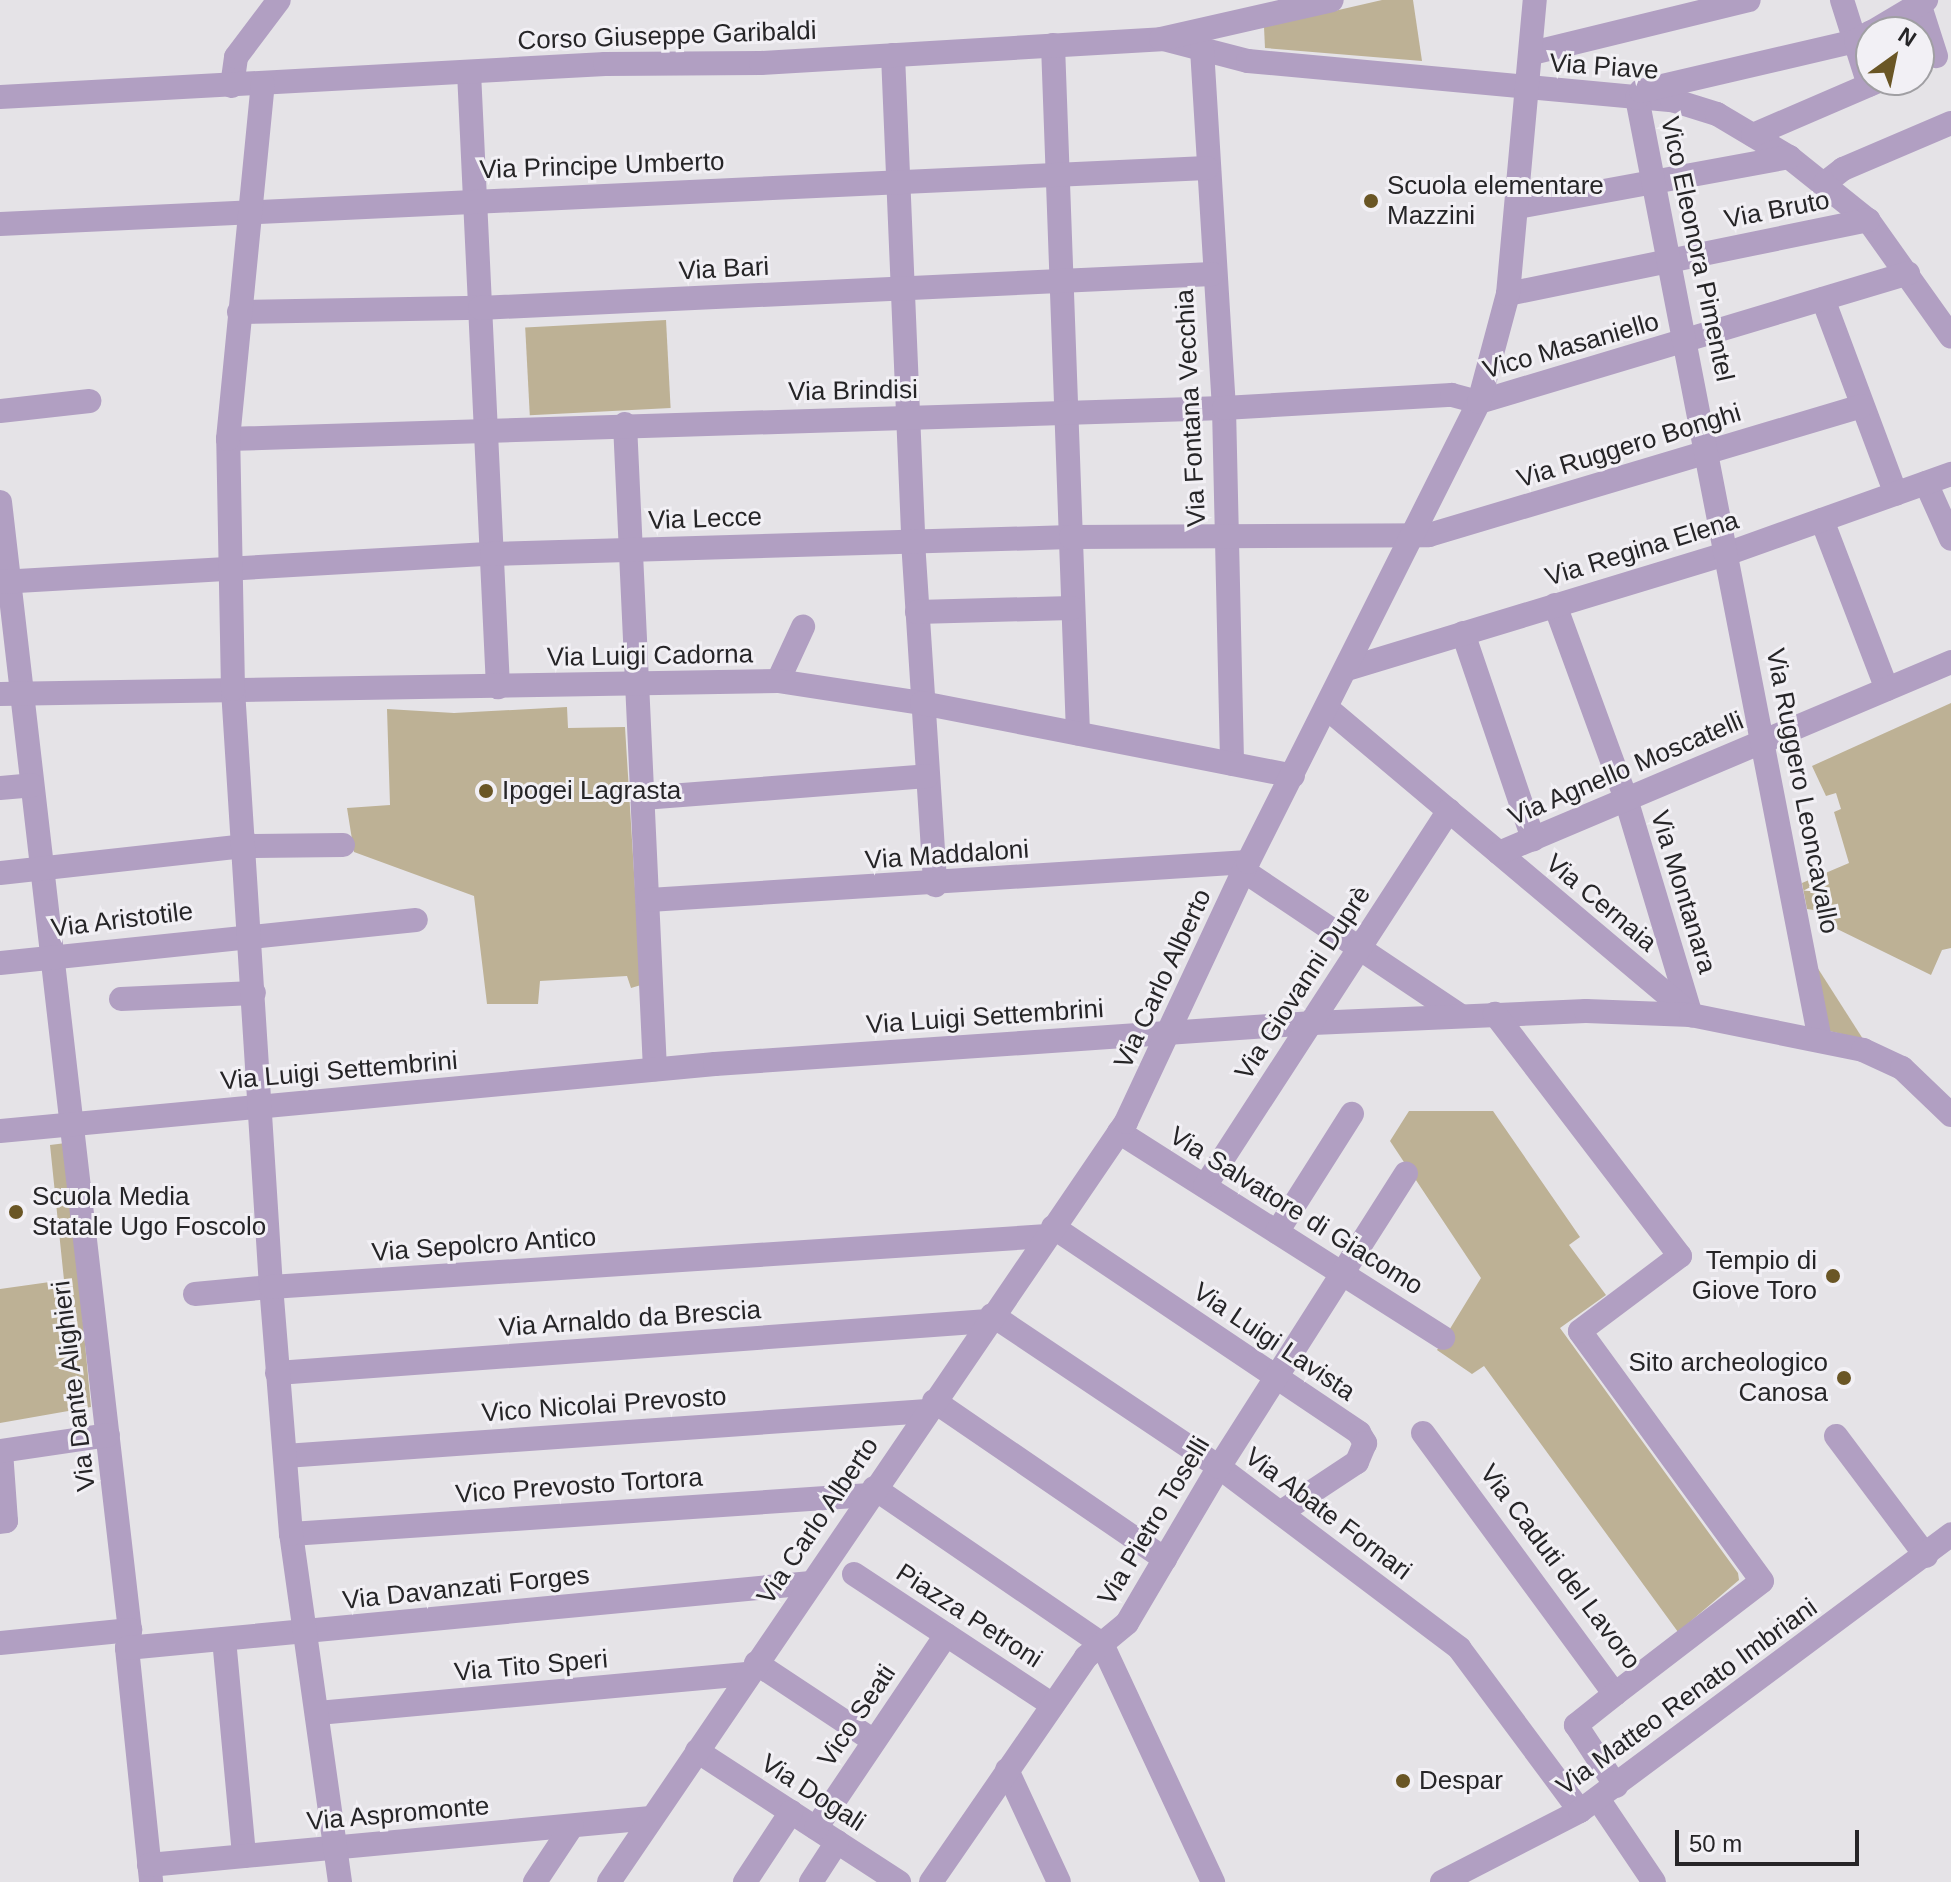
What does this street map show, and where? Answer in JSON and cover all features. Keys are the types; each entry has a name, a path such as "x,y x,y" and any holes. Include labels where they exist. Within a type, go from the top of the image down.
{"street":[{"path":"232,86 236,57 279,0"},
{"name":"Corso Giuseppe Garibaldi","path":"0,97 469,72 893,55 1161,39 1332,0"},
{"name":"Via Carlo Alberto","path":"609,1882 1119,1132 1246,866 1328,709 1479,402 1508,294 1530,90 1535,0"},
{"path":"1532,53 1749,0"},
{"path":"1842,0 1855,19"},
{"path":"1897,16 1921,1"},
{"path":"1637,98 1641,91 1855,38"},
{"name":"Via Piave","path":"1161,39 1248,61 1530,90 1672,100 1717,114 1789,157 1868,220 1908,273 1942,306 1951,337"},
{"path":"1053,45 1059,282 1078,734"},
{"name":"Via Fontana Vecchia","path":"1202,49 1212,274 1224,408 1232,764"},
{"path":"893,55 901,181 913,541 935,885"},
{"path":"469,72 498,687"},
{"path":"263,84 248,210 228,439 233,689 262,1106 271,1287 291,1534 308,1632 340,1882"},
{"path":"1753,135 1855,91"},
{"name":"Vico Eleonora Pimentel","path":"1637,98 1729,553"},
{"path":"1825,183 1843,169 1951,123"},
{"path":"1517,207 1789,157"},
{"name":"Via Principe Umberto","path":"0,224 475,199 1207,168"},
{"name":"Via Bruto","path":"1508,294 1868,220"},
{"name":"Vico Masaniello","path":"1479,402 1908,273"},
{"name":"Via Bari","path":"239,312 480,308 1212,274"},
{"path":"1823,299 1896,494"},
{"name":"Via Brindisi","path":"228,439 625,424 1224,408 1452,395 1479,402"},
{"path":"0,411 89,401"},
{"name":"Via Ruggero Bonghi","path":"1413,534 1429,535 1861,406"},
{"path":"625,424 655,1069"},
{"name":"Via Regina Elena","path":"1347,669 1729,553 1951,474"},
{"path":"1926,483 1951,539"},
{"name":"Via Dante Alighieri","path":"0,502 10,692 32,785 108,1435 150,1874"},
{"path":"1822,520 1887,689"},
{"name":"Via Lecce","path":"4,581 492,554 1071,537 1413,534"},
{"name":"Via Ruggero Leoncavallo","path":"1729,553 1820,1040"},
{"name":"Via Montanara","path":"1555,605 1626,799 1691,1015"},
{"path":"917,612 1072,608"},
{"path":"778,681 803,627"},
{"path":"1463,633 1533,839"},
{"name":"Via Agnello Moscatelli","path":"1499,853 1951,662"},
{"name":"Via Luigi Cadorna","path":"10,692 778,681 922,703 1293,776"},
{"name":"Via Cernaia","path":"1328,709 1691,1015"},
{"path":"643,798 927,776"},
{"path":"0,788 32,785"},
{"name":"Via Giovanni Duprè","path":"1205,1186 1449,810"},
{"path":"0,873 244,846 343,845"},
{"path":"1246,866 1358,948 1459,1015"},
{"name":"Via Maddaloni","path":"649,900 1246,866"},
{"name":"Via Aristotile","path":"0,963 250,934 416,920"},
{"path":"121,999 254,993"},
{"name":"Via Luigi Settembrini","path":"0,1131 655,1069 1313,1023 1586,1011 1691,1015 1863,1050 1902,1068 1951,1115"},
{"name":"Via Caduti del Lavoro","path":"1423,1433 1615,1694 1762,1581 1580,1331 1680,1256 1495,1014"},
{"path":"1277,1232 1352,1114"},
{"name":"Via Salvatore di Giacomo","path":"1119,1132 1443,1338"},
{"name":"Via Pietro Toselli","path":"931,1882 1086,1657 1127,1623 1219,1467 1406,1174"},
{"name":"Via Sepolcro Antico","path":"195,1294 1050,1232"},
{"name":"Via Luigi Lavista","path":"1050,1232 1359,1433 1365,1443 1357,1462 1280,1513"},
{"name":"Via Arnaldo da Brescia","path":"277,1373 990,1318"},
{"name":"Via Abate Fornari","path":"990,1318 1219,1467 1459,1648 1598,1799"},
{"path":"930,1406 1165,1559"},
{"name":"Vico Nicolai Prevosto","path":"285,1456 930,1406"},
{"path":"0,1522 6,1521 1,1451 108,1435"},
{"path":"1836,1436 1926,1556"},
{"path":"872,1492 1102,1644 1213,1882"},
{"name":"Vico Prevosto Tortora","path":"291,1534 872,1492"},
{"name":"Via Matteo Renato Imbriani","path":"1442,1882 1598,1799 1926,1556 1951,1534"},
{"name":"Piazza Petroni","path":"854,1574 1053,1705"},
{"name":"Via Davanzati Forges","path":"0,1643 224,1639 811,1583"},
{"name":"Vico Seati","path":"816,1828 946,1635"},
{"path":"224,1639 244,1856"},
{"path":"753,1668 874,1741"},
{"name":"Via Tito Speri","path":"318,1713 753,1668"},
{"path":"1615,1694 1576,1725 1598,1799 1654,1882"},
{"name":"Via Dogali","path":"697,1751 899,1882"},
{"path":"1007,1770 1059,1882"},
{"path":"745,1882 791,1812"},
{"name":"Via Aspromonte","path":"150,1874 244,1856 651,1818"},
{"path":"535,1882 572,1826"},
{"path":"811,1882 837,1842"}],"shaded area":[{"path":"1382,0 1413,0 1422,61 1265,48 1264,27"},
{"path":"666,320 671,408 530,415 525,327"},
{"path":"1951,703 1951,948 1942,950 1931,975 1831,926 1833,913 1807,909 1802,883 1849,863 1834,812 1841,809 1836,793 1826,796 1812,766"},
{"path":"567,707 568,728 625,727 641,985 631,988 627,976 540,981 538,1004 487,1004 474,896 354,852 347,808 390,805 387,709 454,713"},
{"path":"1817,967 1863,1039 1829,1031"},
{"path":"1409,1111 1493,1111 1580,1237 1569,1245 1606,1295 1560,1328 1738,1573 1739,1580 1678,1632 1484,1366 1472,1374 1437,1350 1481,1278 1390,1141"},
{"path":"66,1143 91,1407 0,1423 0,1289 64,1280 50,1145"}],"place":[{"name":"Scuola elementare Mazzini","path":"1371,201"},
{"name":"Ipogei Lagrasta","path":"486,791"},
{"name":"Scuola Media Statale Ugo Foscolo","path":"16,1212"},
{"name":"Tempio di Giove Toro","path":"1833,1276"},
{"name":"Sito archeologico Canosa","path":"1844,1378"},
{"name":"Despar","path":"1403,1781"}]}
